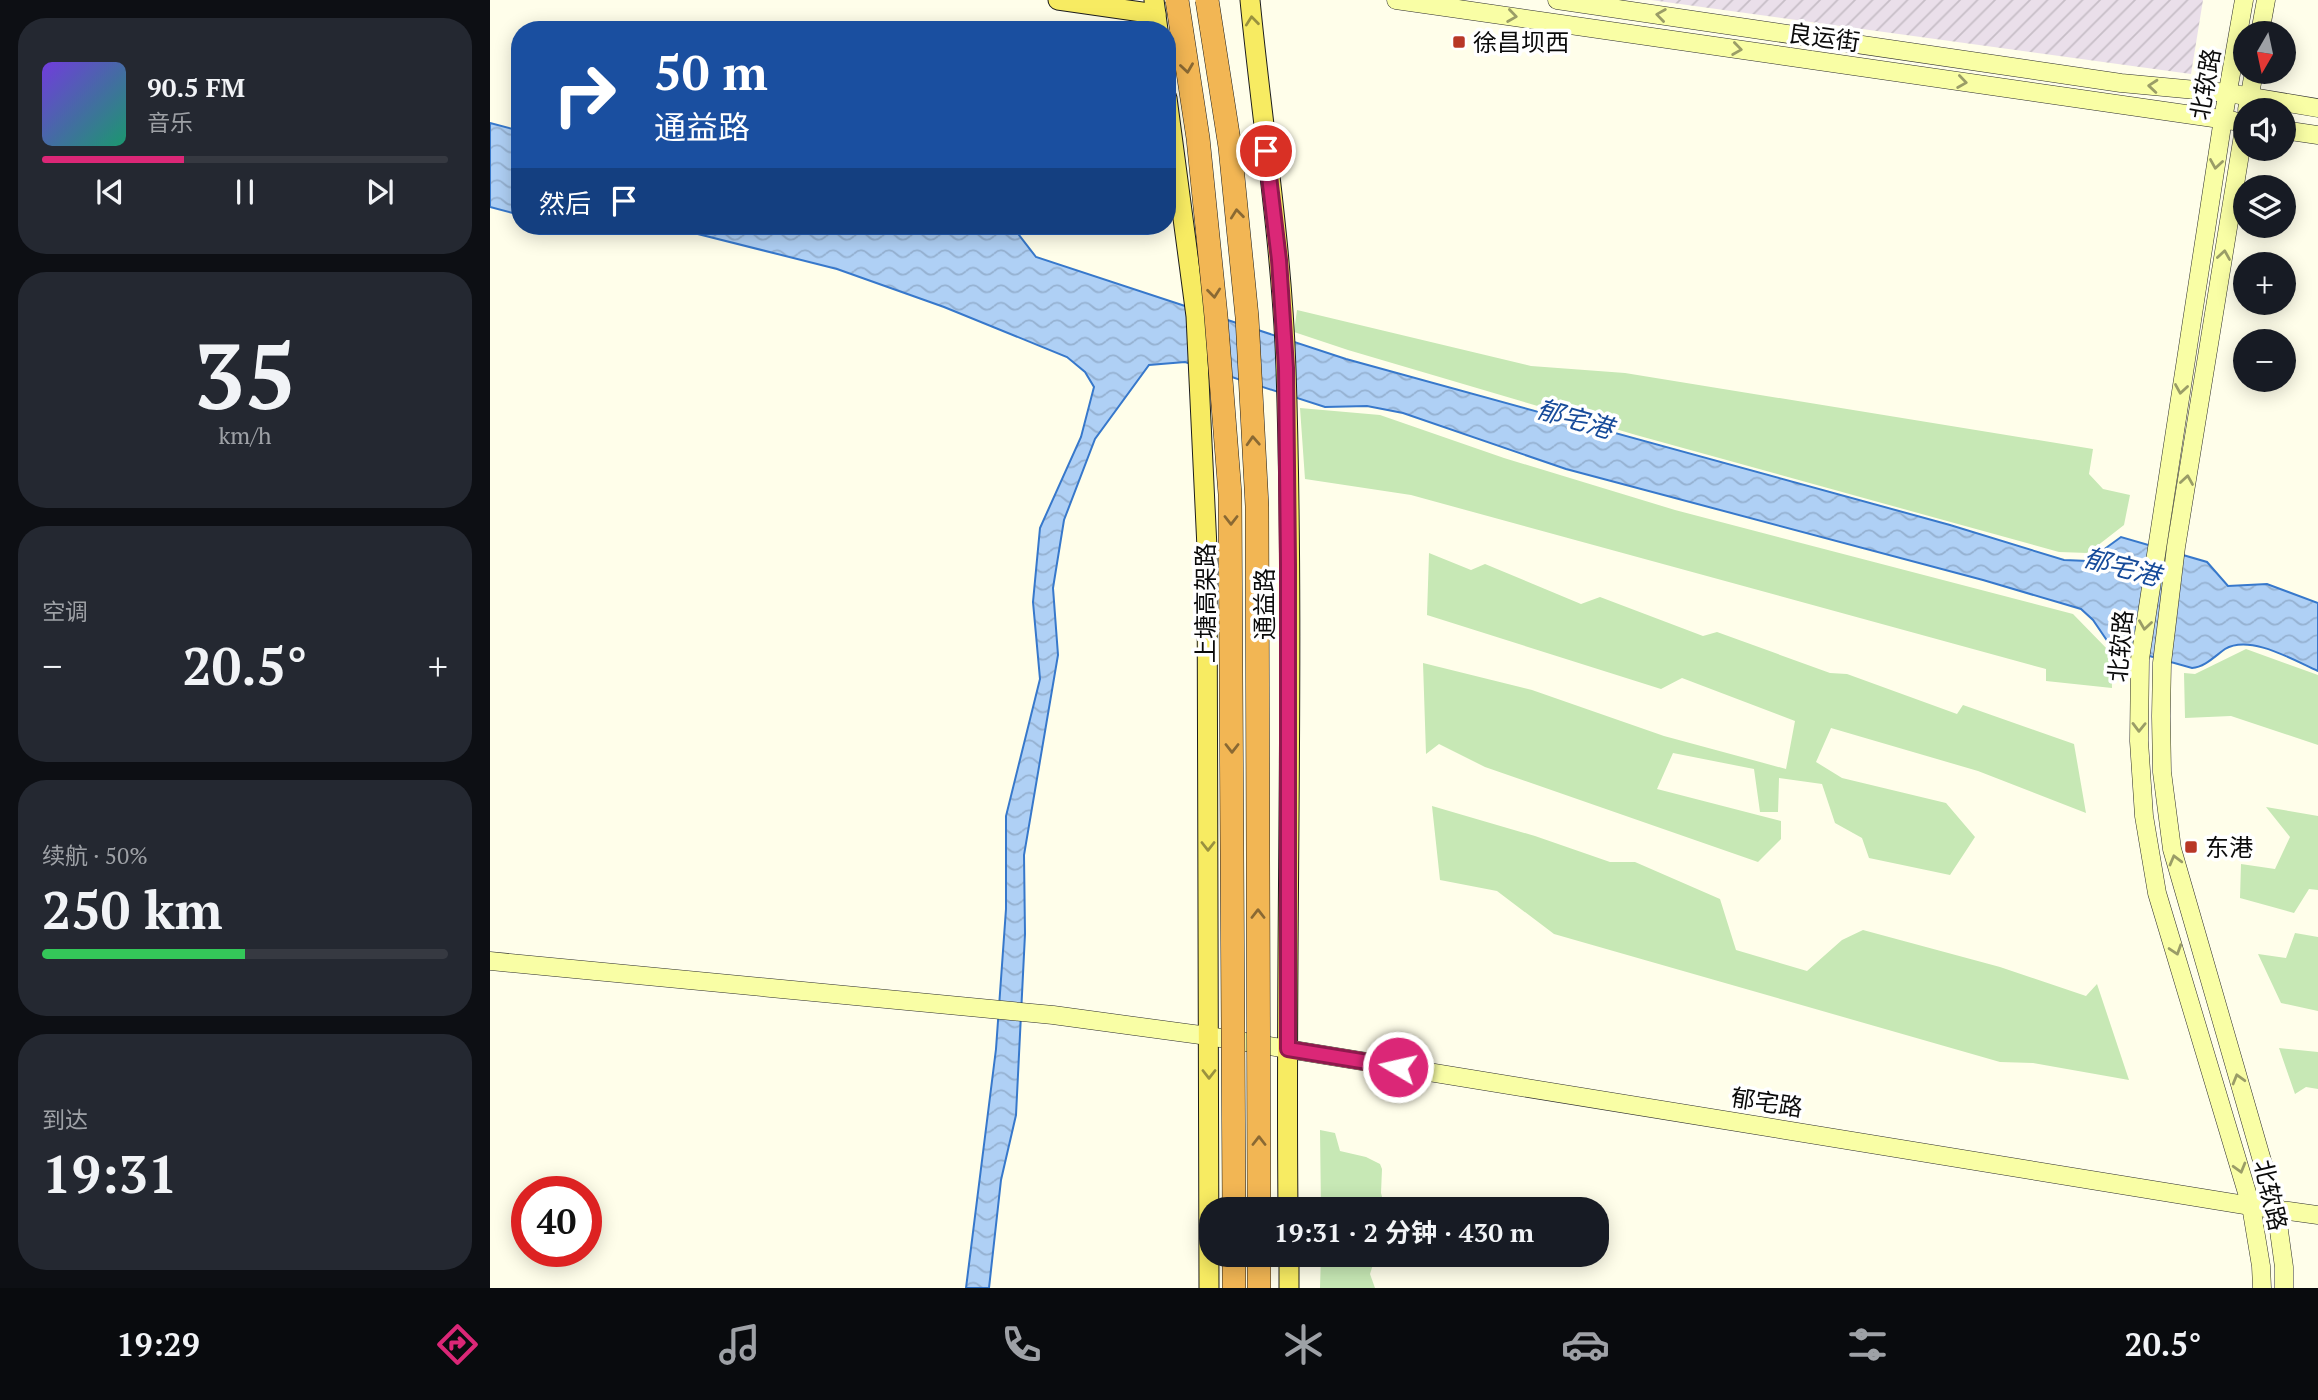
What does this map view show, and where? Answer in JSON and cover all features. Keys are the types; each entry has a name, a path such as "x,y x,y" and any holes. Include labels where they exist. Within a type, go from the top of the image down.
{"highway":[{"name":"上塘高架路","path":"1177,0 1198,138 1230,494 1234,1197"},
{"path":"1207,0 1230,147 1247,317 1257,506 1259,1197"},
{"path":"1234,1267 1234,1288"},
{"path":"1259,1267 1259,1288"}],"main road":[{"path":"1058,0 1156,15"},
{"name":"通益路","path":"1250,0 1279,260 1286,368 1289,1197"},
{"path":"1176,166 1196,316 1207,548 1209,1288"},
{"path":"1289,1267 1289,1288"}],"street":[{"name":"良运街","path":"1396,0 2233,121"},
{"name":"良运街","path":"1557,0 2121,83 2228,93 2237,98"},
{"name":"北软路","path":"2244,0 2223,119 2140,659 2139,741 2144,816 2157,893 2251,1206 2262,1288"},
{"path":"2262,21 2266,0"},
{"name":"良运街","path":"2296,107 2318,108"},
{"path":"2296,132 2318,135"},
{"name":"北软路","path":"2239,161 2176,547 2162,663 2162,772 2172,849 2276,1209 2284,1267 2284,1288"},
{"name":"郁宅路","path":"490,961 1053,1015 1208,1036 2318,1215"}],"shaded area":[{"path":"1651,0 2203,0 2191,74"}],"green space":[{"path":"1297,310 1531,366 1625,373 2093,449 2089,474 2103,489 2130,495 2124,525 2088,553 2059,552 1636,435 1348,350 1294,332"},
{"path":"1300,408 1380,415 1504,458 1675,510 2073,614 2111,653 2112,688 2046,681 2046,669 1411,495 1305,479"},
{"path":"1429,553 1471,570 1485,564 1581,604 1600,597 1703,636 1717,632 1830,673 1847,674 1957,714 1963,705 2074,744 2086,813 1978,771 1831,728 1816,762 1842,778 1946,803 1975,837 1950,875 1869,858 1862,838 1835,823 1822,784 1779,778 1778,812 1760,812 1754,769 1673,753 1657,789 1781,821 1781,839 1758,862 1485,767 1439,744 1426,754 1423,663 1532,690 1664,736 1786,769 1795,721 1682,678 1661,689 1427,615"},
{"path":"2246,649 2318,675 2318,745 2231,716 2185,718 2184,673 2195,674"},
{"path":"1432,806 1535,836 1610,862 1635,862 1720,899 1736,950 1807,971 1842,940 1863,930 2000,967 2086,996 2097,984 2129,1080 2033,1063 2000,1062 1554,934 1497,891 1440,880"},
{"path":"2266,807 2318,816 2318,890 2309,889 2294,913 2240,898 2241,864 2275,869 2290,837"},
{"path":"2295,933 2318,937 2318,1011 2281,1003 2258,954 2286,958"},
{"path":"2279,1048 2318,1052 2318,1089 2306,1087 2295,1094"},
{"path":"1320,1130 1335,1133 1340,1151 1366,1157 1380,1164 1382,1197 1321,1197"},
{"path":"1321,1267 1372,1267 1370,1274 1375,1288 1320,1288"}],"water":[{"path":"490,123 511,129 511,213 490,207"},
{"name":"郁宅港","path":"702,235 1019,235 1036,257 1346,359 1950,525 2064,560 2088,561 2121,537 2207,562 2228,586 2267,584 2318,603 2318,671 2272,650 2247,645 2235,645 2225,649 2206,663 2192,668 2110,645 2093,620 2081,609 1983,580 1566,469 1403,413 1367,406 1325,407 1185,362 1149,365 1095,439 1064,520 1053,588 1058,655 1024,855 1025,934 1016,1115 1001,1180 989,1288 966,1288 996,1049 1006,909 1006,816 1040,679 1033,602 1040,528 1081,437 1094,387 1085,372 1067,357 944,307 837,269"}],"place":[{"name":"徐昌坝西","path":"1459,42"},
{"name":"东港","path":"2191,847"}],"route":[{"path":"1266,151 1279,260 1286,368 1288,1049 1398,1067"}]}
